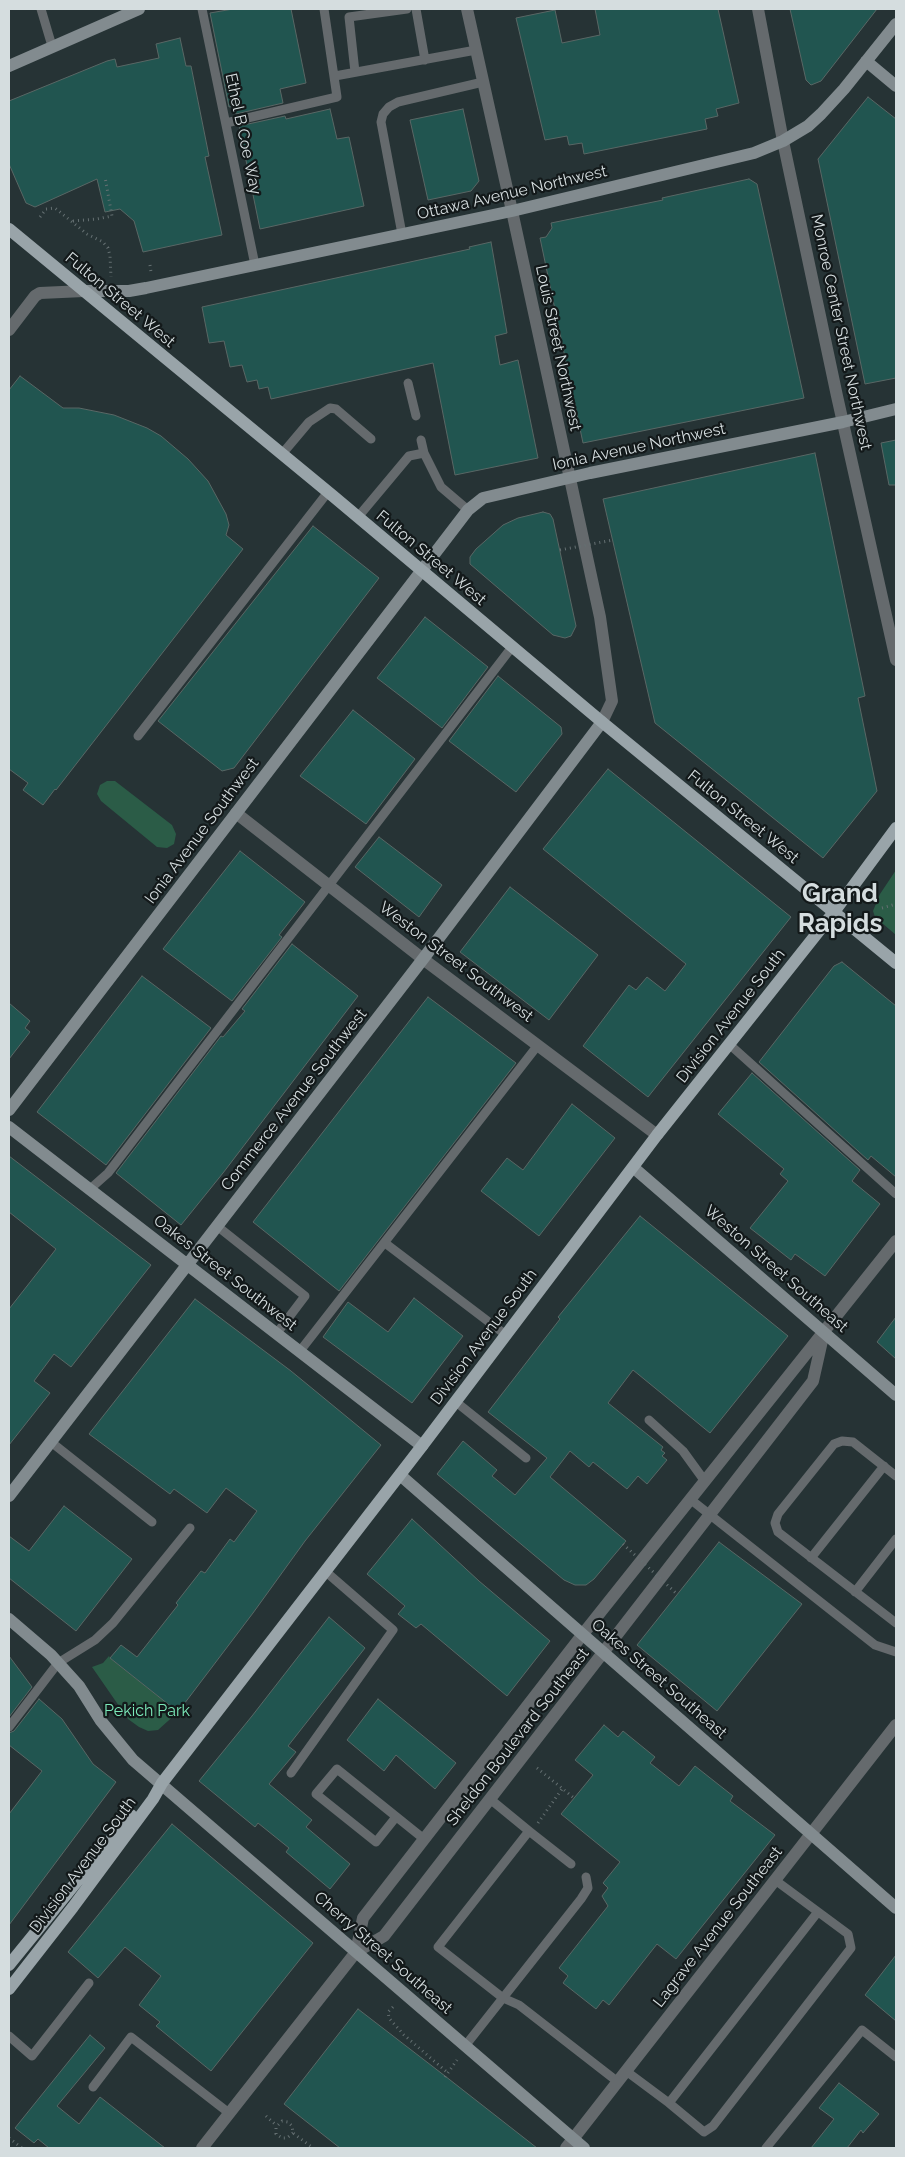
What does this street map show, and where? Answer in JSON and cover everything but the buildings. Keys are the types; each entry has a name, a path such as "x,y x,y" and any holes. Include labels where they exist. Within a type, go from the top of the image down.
{"main road":[{"name":"Fulton Street West","path":"9,229 328,492 602,722 896,963"},
{"name":"Division Avenue South","path":"10,1985 79,1899 153,1799 162,1783 456,1402 634,1168 657,1134 834,912 896,828"},
{"name":"Division Avenue South","path":"9,1965 148,1795 162,1783"}],"street":[{"path":"9,66 139,9"},
{"name":"Louis Street Northwest","path":"466,9 600,617 612,692 612,701 602,722"},
{"name":"Monroe Center Street Northwest","path":"758,9 783,141 896,660"},
{"name":"Ottawa Avenue Northwest","path":"84,291 129,290 255,265 512,211 754,153 783,141 808,126 822,114 896,24"},
{"path":"866,62 896,86"},
{"path":"9,330 35,296 40,293 84,291"},
{"name":"Ionia Avenue Northwest","path":"422,572 468,510 483,498 569,478 843,422 896,409"},
{"name":"Ionia Avenue Southwest","path":"9,1110 422,572"},
{"name":"Commerce Avenue Southwest","path":"9,1496 423,959 602,722"},
{"name":"Weston Street Southwest","path":"236,813 423,959 657,1134"},
{"name":"Oakes Street Southwest","path":"9,1126 422,1446"},
{"name":"Weston Street Southeast","path":"634,1168 896,1395"},
{"name":"Sheldon Boulevard Southeast","path":"356,1952 363,1918 704,1480 896,1241"},
{"name":"Sheldon Boulevard Southeast","path":"202,2148 356,1952 384,1936 813,1381 824,1332"},
{"name":"Oakes Street Southeast","path":"400,1475 896,1908"},
{"name":"Cherry Street Southeast","path":"9,1619 58,1663 79,1686 101,1722 134,1760 465,2046 570,2144 584,2148"},
{"name":"Lagrave Avenue Southeast","path":"570,2144 896,1725"}],"lane":[{"path":"41,9 52,46"},
{"name":"Ethel B Coe Way","path":"202,9 255,265"},
{"path":"226,123 337,97 324,9"},
{"path":"355,72 348,17 407,9"},
{"path":"416,9 425,60"},
{"path":"335,76 476,50"},
{"path":"402,234 381,122 383,114 388,107 398,102 483,82"},
{"path":"408,383 416,416"},
{"path":"282,454 309,422 330,408 336,409 371,439"},
{"path":"421,440 424,453 441,487 468,510"},
{"path":"358,517 409,456 424,453"},
{"path":"138,736 328,492"},
{"path":"90,1189 108,1173 512,647"},
{"path":"729,1044 896,1194"},
{"path":"300,1351 538,1045"},
{"path":"217,1226 305,1296 276,1334"},
{"path":"385,1242 506,1335"},
{"path":"456,1402 526,1458"},
{"path":"649,1420 682,1451 704,1480"},
{"path":"896,1476 853,1442 842,1441 834,1444 778,1514 775,1523 778,1532 896,1624"},
{"path":"51,1442 152,1522"},
{"path":"811,1558 884,1466"},
{"path":"690,1500 875,1645 896,1652"},
{"path":"9,1727 58,1663 95,1640 113,1623 190,1528"},
{"path":"855,1592 896,1539"},
{"path":"291,1773 394,1630 325,1572"},
{"path":"396,1817 376,1842 316,1794 337,1769 424,1839"},
{"path":"490,1799 571,1864"},
{"path":"531,1832 438,1946 503,1998 520,2005 618,2082"},
{"path":"465,2046 582,1899 588,1888 586,1877"},
{"path":"626,2071 704,2132 713,2126 851,1948 848,1934 775,1880"},
{"path":"668,2103 818,1913"},
{"path":"9,2036 32,2056 89,1983"},
{"path":"766,2148 862,2030 896,2057"},
{"path":"94,2087 132,2037 230,2113"}],"path":[{"path":"72,220 90,220 112,216 105,177"},
{"path":"40,217 46,209 50,207 55,208 72,220 80,229 96,237 108,248 111,277"},
{"path":"560,550 613,540"},
{"path":"882,908 896,904"},
{"path":"624,1544 678,1594"},
{"path":"537,1768 574,1798"},
{"path":"531,1832 562,1789"},
{"path":"392,2007 388,2012 390,2018 404,2035 446,2075 457,2060"},
{"path":"266,2116 277,2126"},
{"path":"293,2133 286,2138 282,2138 276,2131 277,2126 282,2121 288,2122 292,2126 293,2133 313,2148"},
{"path":"9,2138 22,2148"}],"green space":[{"path":"107,781 115,781 172,825 176,834 174,844 167,848 157,847 101,801 97,794 100,785"},
{"path":"896,870 896,935 875,917 873,911 880,894"},
{"name":"Pekich Park","path":"109,1656 178,1712 158,1730 148,1731 128,1719 92,1667 103,1663"}],"district":[{"name":"Grand Rapids","path":"840,909"}]}
